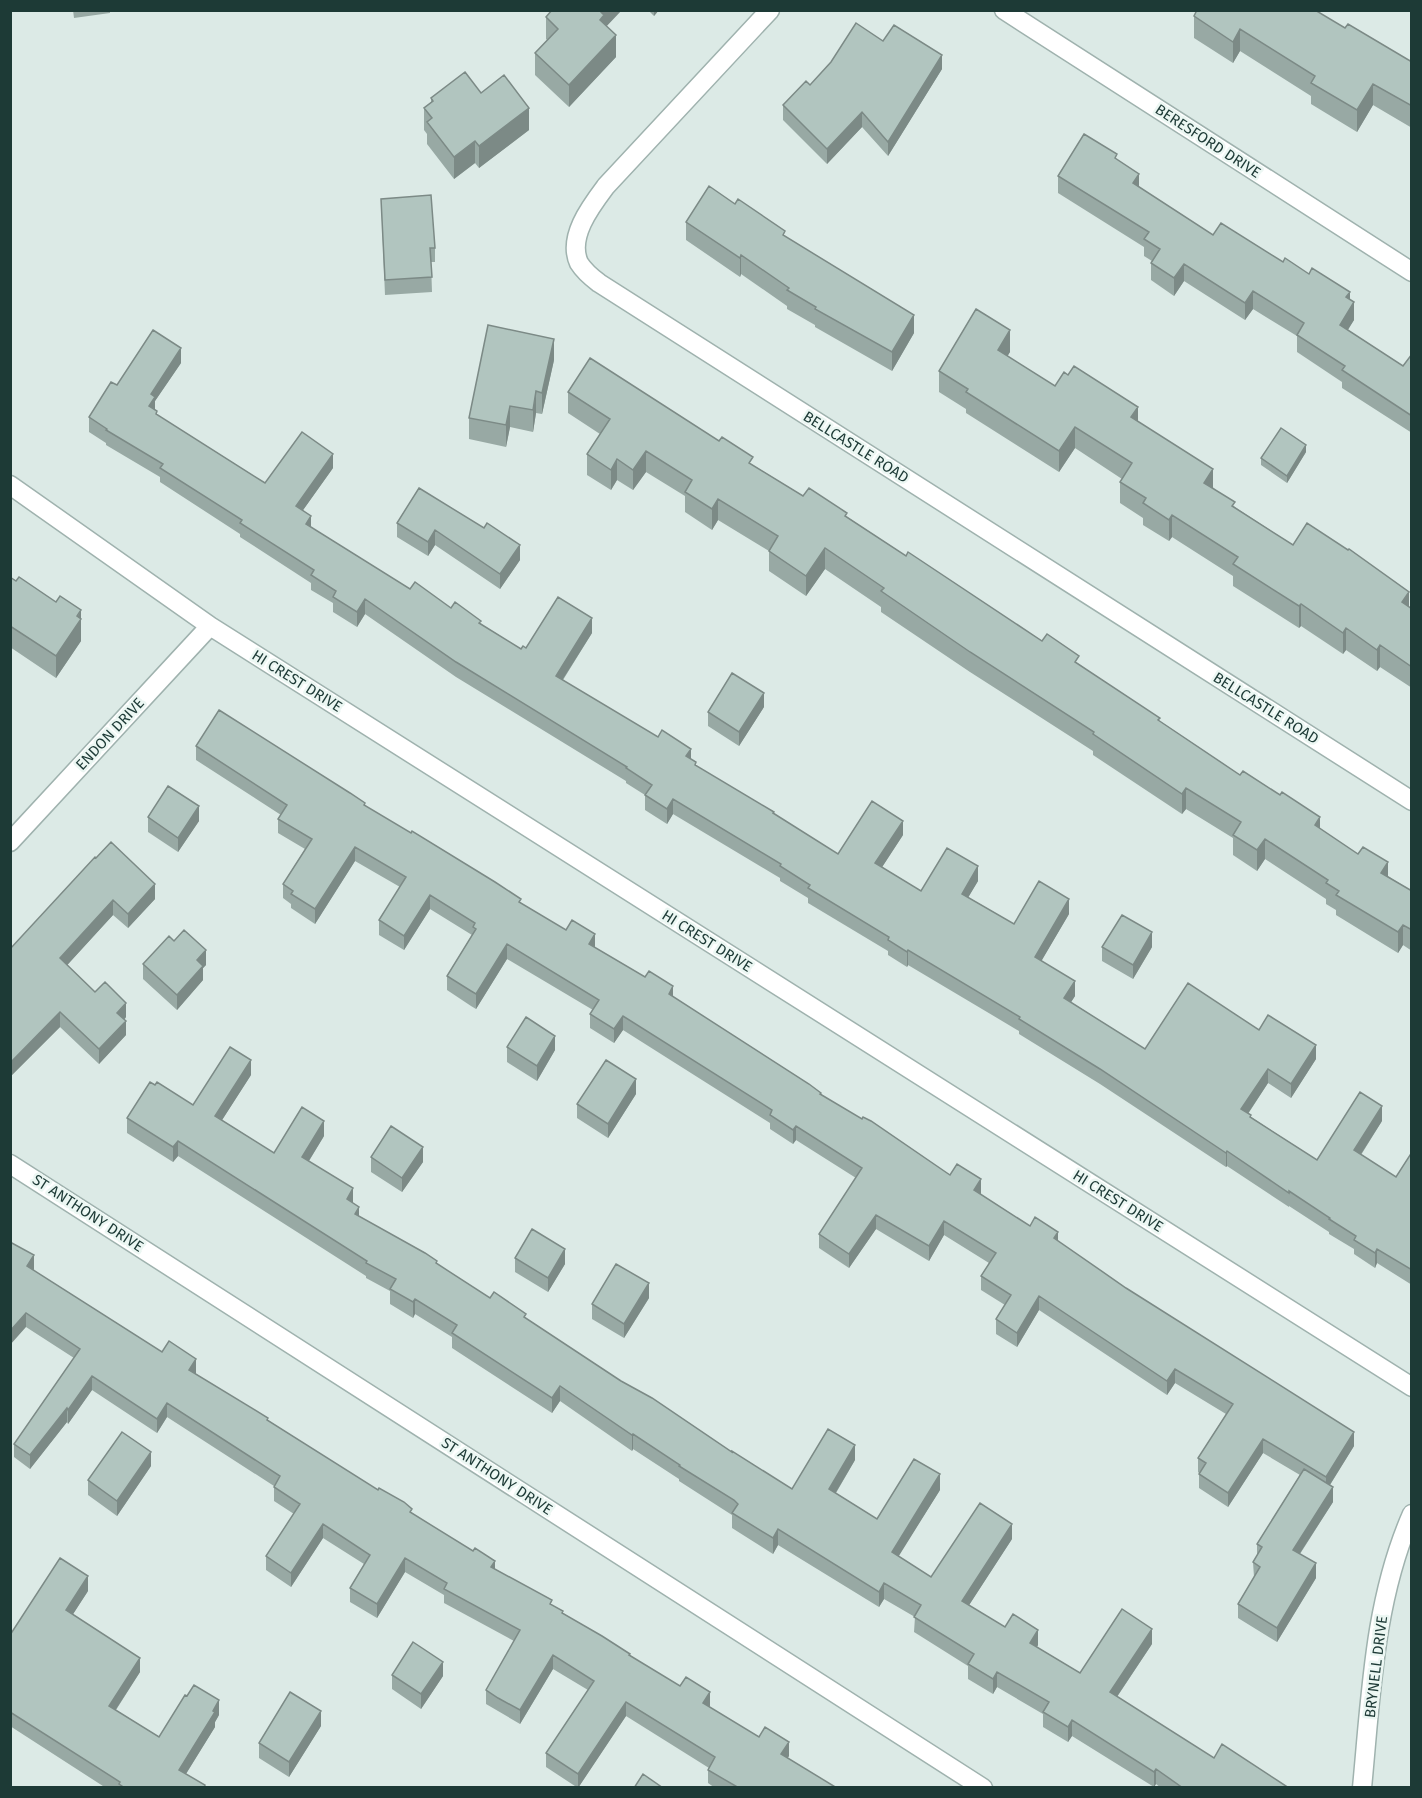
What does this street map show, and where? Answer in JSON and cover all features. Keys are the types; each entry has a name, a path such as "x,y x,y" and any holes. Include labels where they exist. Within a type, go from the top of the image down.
{"street":[{"name":"BELLCASTLE ROAD","path":"770,10 606,186 590,207 578,234 576,250 585,272 1412,801"},
{"name":"BERESFORD DRIVE","path":"1004,10 1412,272"},
{"name":"HI CREST DRIVE","path":"10,485 210,626 1412,1387"},
{"name":"ENDON DRIVE","path":"10,842 210,626"},
{"name":"ST ANTHONY DRIVE","path":"10,1164 983,1788"},
{"name":"BRYNELL DRIVE","path":"1362,1788 1378,1631 1390,1576 1412,1514"}],"building":[{"path":"552,10 602,10 604,15 600,20 616,35 569,85 535,53 558,29 546,17"},
{"path":"1197,10 1315,10 1345,28 1348,24 1412,62 1412,106 1373,84 1357,110 1311,83 1315,76 1240,29 1233,42 1194,16"},
{"path":"856,23 883,41 894,25 942,55 888,142 862,112 827,149 783,105 806,81 810,85 831,62"},
{"path":"465,72 481,93 504,75 529,108 479,146 475,141 454,157 427,122 432,118 424,108 433,101 431,98"},
{"path":"1084,134 1117,154 1115,158 1139,174 1133,183 1213,235 1221,223 1283,262 1285,258 1309,274 1312,268 1350,292 1346,297 1354,302 1340,325 1403,366 1412,354 1412,416 1342,370 1345,366 1297,335 1304,323 1253,291 1245,303 1184,264 1174,278 1151,263 1160,249 1144,239 1149,232 1058,176"},
{"path":"709,186 735,204 738,199 785,231 783,235 914,315 892,352 815,309 816,307 787,290 789,288 741,255 740,258 686,222"},
{"path":"431,195 435,248 430,248 432,277 385,280 381,199"},
{"path":"976,309 1010,330 998,350 1055,386 1064,372 1068,375 1074,366 1138,407 1131,417 1213,469 1204,483 1235,502 1232,506 1293,545 1307,523 1349,549 1409,592 1402,602 1412,609 1412,667 1380,645 1377,650 1346,628 1343,633 1301,604 1299,606 1233,564 1238,557 1172,515 1169,520 1143,503 1146,498 1120,482 1132,463 1075,427 1059,451 966,392 968,389 939,371"},
{"path":"488,325 554,339 542,393 536,391 533,410 510,406 506,425 469,418"},
{"path":"153,330 181,348 151,394 155,397 149,406 157,411 156,414 265,483 302,432 333,454 296,506 311,516 306,524 410,589 415,582 451,608 455,602 481,621 479,623 521,649 523,646 526,648 558,597 592,618 556,676 658,737 662,730 691,749 686,756 696,762 695,765 774,812 838,854 872,801 903,821 875,863 921,891 947,848 978,866 962,894 1014,924 1039,881 1069,899 1035,957 1075,981 1064,998 1145,1049 1188,983 1259,1030 1268,1015 1316,1045 1291,1084 1268,1069 1241,1109 1317,1160 1360,1092 1382,1106 1354,1150 1396,1177 1412,1152 1412,1270 1377,1249 1375,1253 1354,1240 1356,1236 1289,1191 1289,1193 1227,1151 1226,1153 1100,1069 1019,1019 1020,1017 888,940 889,937 808,888 810,885 780,866 781,864 673,799 667,809 645,795 652,785 627,767 456,662 365,599 357,612 333,597 336,591 311,575 314,570 240,523 242,520 160,468 163,464 106,430 89,417 111,382 117,385"},
{"path":"590,358 719,441 722,437 753,457 749,463 803,496 809,488 847,513 845,516 906,556 908,552 1042,641 1047,634 1079,656 1075,662 1160,718 1158,720 1240,775 1243,771 1280,795 1282,792 1320,817 1315,825 1358,854 1363,847 1388,862 1381,873 1412,891 1412,930 1403,925 1398,932 1336,895 1339,891 1326,883 1328,880 1265,839 1257,850 1233,835 1241,822 1186,788 1182,794 1093,734 1094,732 881,591 884,588 825,548 806,576 769,551 778,536 718,499 712,509 685,492 692,480 646,451 633,470 617,459 611,470 587,454 610,419 568,392"},
{"path":"1281,428 1306,445 1287,476 1261,458"},
{"path":"419,488 484,528 487,523 520,545 500,574 435,530 428,542 397,523"},
{"path":"10,577 16,581 19,577 56,602 60,596 81,610 77,616 81,619 56,656 10,626"},
{"path":"732,673 764,693 739,732 708,712"},
{"path":"219,710 350,793 365,803 364,805 411,833 412,831 495,882 521,899 519,902 566,930 572,920 595,934 589,944 645,977 649,971 673,986 669,994 809,1084 820,1094 862,1119 863,1117 871,1121 950,1175 957,1164 981,1179 974,1190 1030,1226 1035,1217 1058,1232 1054,1238 1126,1288 1354,1432 1326,1477 1263,1439 1228,1493 1199,1474 1206,1463 1198,1458 1233,1404 1175,1369 1167,1381 1039,1296 1017,1333 996,1319 1011,1295 981,1276 996,1253 944,1221 929,1246 876,1215 849,1254 819,1234 862,1168 796,1126 793,1130 770,1115 772,1110 623,1016 614,1029 590,1014 599,1000 507,944 476,994 447,976 476,929 473,927 475,923 430,895 404,936 379,920 406,877 355,847 315,909 291,894 293,891 283,884 312,839 278,819 287,805 196,746"},
{"path":"168,786 199,806 178,838 148,817"},
{"path":"111,842 155,884 128,914 113,900 60,958 95,992 105,982 126,1003 117,1013 126,1021 99,1049 60,1012 10,1063 10,949"},
{"path":"1122,915 1152,932 1133,965 1102,947"},
{"path":"184,930 206,950 197,960 203,966 177,995 143,964 169,936 174,941"},
{"path":"526,1017 555,1036 537,1066 507,1047"},
{"path":"230,1047 251,1060 215,1116 274,1153 302,1107 324,1121 302,1157 353,1188 347,1199 359,1207 355,1214 425,1253 437,1261 436,1263 490,1298 494,1292 526,1314 524,1317 792,1489 828,1429 855,1445 829,1489 877,1519 914,1459 940,1474 892,1552 931,1577 980,1503 1012,1524 962,1601 1005,1627 1013,1614 1038,1630 1030,1643 1080,1673 1122,1609 1152,1629 1110,1692 1214,1758 1222,1744 1289,1788 1183,1788 1156,1769 1154,1772 1072,1720 1068,1727 1043,1712 1049,1702 997,1672 993,1679 968,1664 974,1654 914,1617 921,1605 884,1583 879,1592 778,1529 773,1538 732,1513 738,1504 734,1500 560,1386 552,1398 452,1333 457,1325 415,1299 413,1302 390,1289 396,1279 366,1263 367,1261 178,1141 173,1147 127,1118 150,1082 155,1085 157,1082 193,1105"},
{"path":"606,1060 636,1079 608,1124 577,1104"},
{"path":"391,1126 423,1147 402,1178 371,1157"},
{"path":"532,1229 565,1249 548,1278 515,1258"},
{"path":"10,1242 34,1255 27,1266 162,1352 169,1341 196,1359 189,1370 268,1418 267,1420 378,1490 379,1488 404,1502 412,1509 410,1512 473,1551 475,1548 495,1561 491,1567 552,1600 550,1604 563,1611 562,1613 680,1686 686,1677 710,1692 703,1703 759,1737 765,1727 789,1742 781,1754 837,1788 739,1788 708,1770 715,1757 626,1702 578,1774 546,1753 594,1681 553,1655 520,1710 498,1698 486,1690 520,1630 444,1589 447,1583 405,1558 377,1604 350,1588 370,1555 323,1524 291,1573 266,1556 300,1504 274,1487 280,1476 167,1403 157,1419 92,1376 68,1410 67,1408 30,1455 14,1444 80,1349 26,1313 10,1331"},
{"path":"616,1264 649,1283 624,1324 592,1304"},
{"path":"122,1432 151,1452 117,1501 88,1480"},
{"path":"1304,1469 1333,1487 1293,1550 1316,1563 1277,1628 1238,1604 1260,1567 1253,1562 1262,1547 1257,1544"},
{"path":"60,1558 88,1576 66,1610 140,1658 109,1706 159,1737 185,1695 187,1696 194,1685 219,1700 213,1711 215,1712 179,1770 205,1785 204,1788 125,1788 119,1784 120,1782 10,1712 10,1635"},
{"path":"413,1642 443,1662 421,1694 392,1675"},
{"path":"290,1692 321,1711 289,1762 259,1743"},
{"path":"643,1774 663,1788 634,1788"}]}
